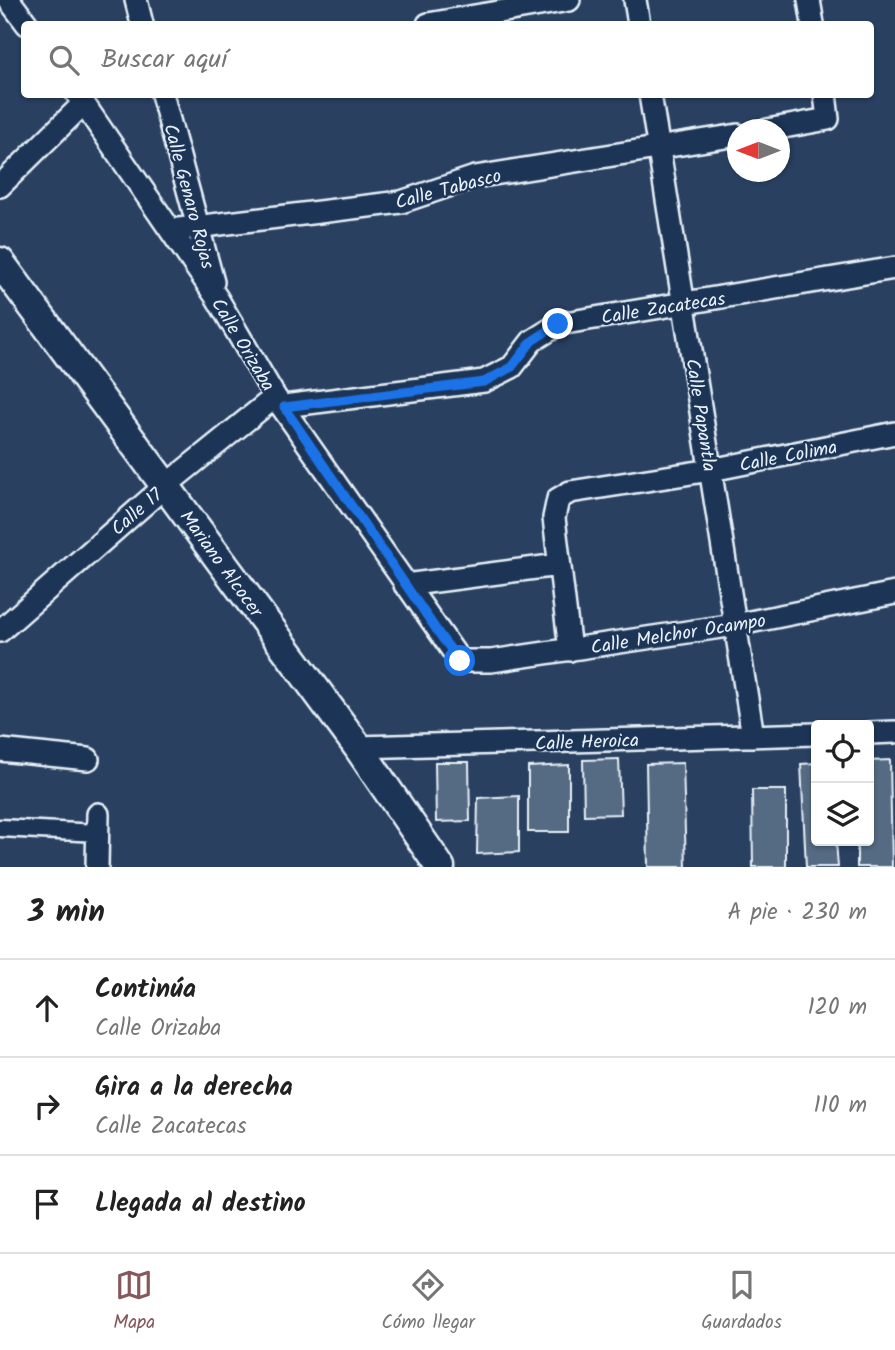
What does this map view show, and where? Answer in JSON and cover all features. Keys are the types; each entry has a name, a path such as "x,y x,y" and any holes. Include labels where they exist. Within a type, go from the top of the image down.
{"main road":[{"name":"Mariano Alcocer","path":"0,262 358,747 440,867"}],"street":[{"path":"9,0 25,21"},
{"path":"136,0 141,21"},
{"path":"446,21 569,0"},
{"path":"635,0 638,21"},
{"path":"809,0 812,21"},
{"name":"Calle Genaro Rojas","path":"163,98 218,298"},
{"name":"Calle Papantla","path":"651,98 753,736"},
{"path":"790,126 828,119 825,98"},
{"path":"0,186 80,99"},
{"name":"Calle Orizaba","path":"80,99 218,298 279,402 460,661"},
{"name":"Calle Tabasco","path":"171,230 401,202 475,177 727,137"},
{"name":"Calle Zacatecas","path":"279,402 484,382 512,367 532,341 558,324 895,268"},
{"name":"Calle 17","path":"0,631 165,486 279,402"},
{"name":"Calle Colima","path":"559,565 554,518 558,499 570,492 710,470 895,433"},
{"path":"405,585 559,565 570,650"},
{"name":"Calle Melchor Ocampo","path":"460,661 570,650 735,625 895,593"},
{"path":"874,733 895,732"},
{"name":"Calle Heroica","path":"358,747 811,734"},
{"path":"0,750 88,759"},
{"path":"0,828 98,824 97,867"}],"building":[{"path":"619,759 621,814 584,815 583,760"},
{"path":"890,760 892,867 857,867 857,846 874,846 874,761"},
{"path":"435,762 469,762 470,821 436,822"},
{"path":"683,763 686,867 648,867 646,764"},
{"path":"811,763 811,846 836,846 838,867 806,867 801,764"},
{"path":"569,765 569,832 528,832 528,767"},
{"path":"752,790 786,790 786,867 753,867"},
{"path":"519,796 519,852 477,854 478,798"}],"route":[{"path":"460,661 284,407 484,382 512,367 532,341 558,324"}]}
